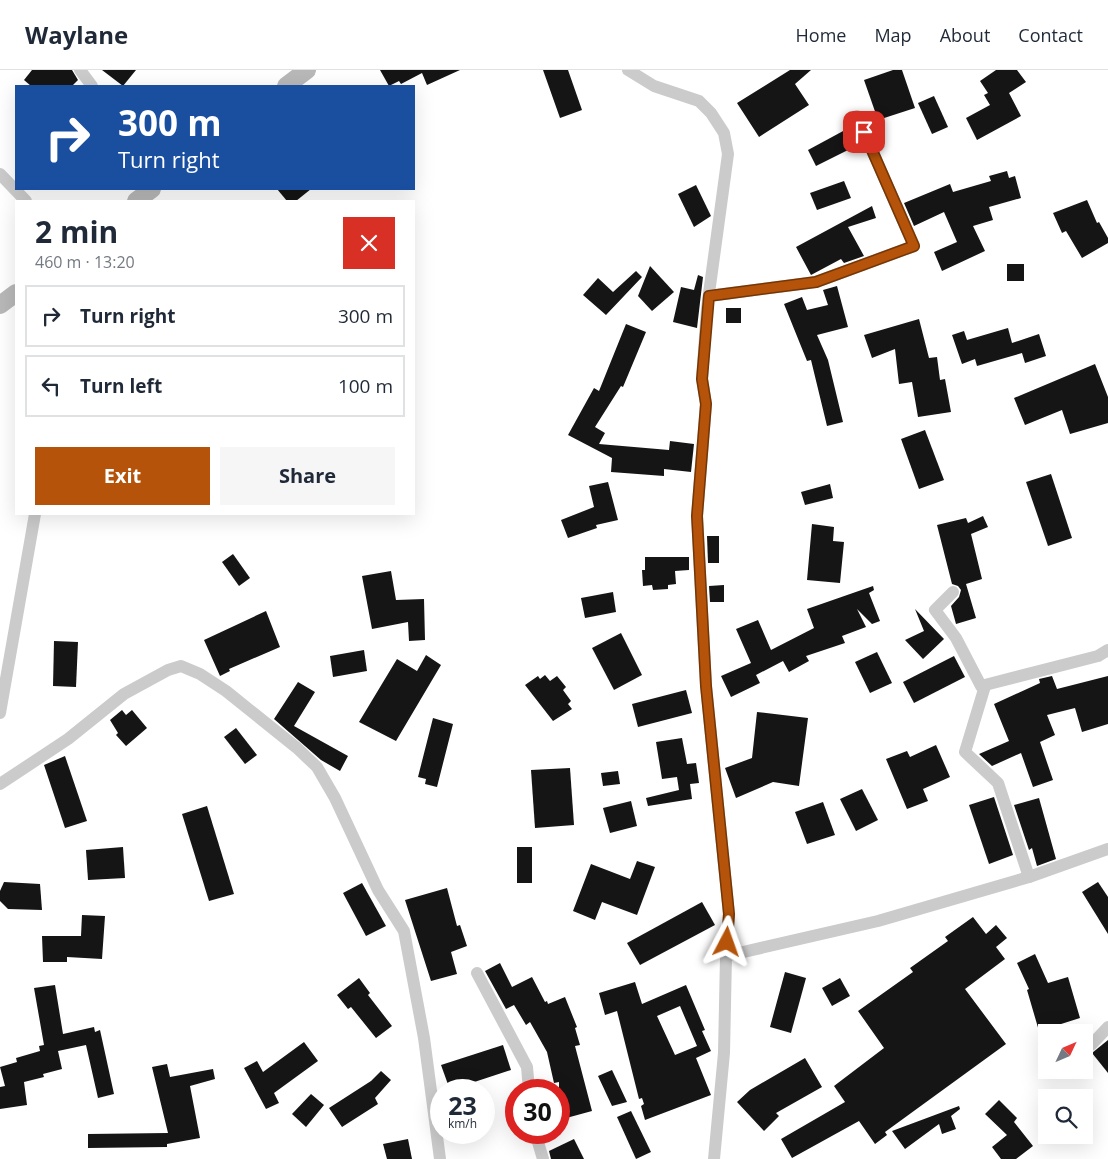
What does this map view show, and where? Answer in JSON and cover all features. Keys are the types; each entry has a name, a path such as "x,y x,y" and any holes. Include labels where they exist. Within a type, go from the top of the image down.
{"main road":[{"path":"287,85 307,70"},
{"path":"137,200 151,190"},
{"path":"0,305 15,293"}],"street":[{"path":"80,70 91,85"},
{"path":"628,70 654,86 699,101 711,113 724,133 728,154 709,296 702,379 706,404 697,516 706,686 729,914 724,1054 714,1159"},
{"path":"709,296 816,282 914,246 857,116"},
{"path":"0,174 15,190"},
{"path":"15,190 25,200"},
{"path":"0,713 35,515"},
{"path":"953,592 936,610 956,638 981,686 1098,656 1108,650"},
{"path":"0,784 68,739 124,694 168,670 181,666 200,674 226,691 297,748 317,767 336,798 378,890 404,931 424,1038 440,1159"},
{"path":"985,686 965,752 998,783 1029,877"},
{"path":"726,956 878,921 1029,877 1108,849"},
{"path":"477,973 527,1067 528,1079"},
{"path":"1093,1045 1108,1027"},
{"path":"539,1144 543,1159"}],"building":[{"path":"32,70 72,70 78,80 73,85 30,85 24,80"},
{"path":"102,70 136,70 124,85"},
{"path":"380,70 460,70 427,85 422,73 401,84 399,81 388,85"},
{"path":"543,70 568,70 582,110 560,118"},
{"path":"790,70 811,70 795,84 809,105 759,137 737,103"},
{"path":"893,70 902,70 915,108 878,120 864,80"},
{"path":"996,70 1017,70 1026,82 1009,93 1021,116 977,140 966,118 990,105 984,95 988,93 980,81"},
{"path":"934,96 948,127 932,134 918,103"},
{"path":"845,130 854,147 816,166 808,150"},
{"path":"1007,171 1009,178 1015,176 1021,198 989,207 993,220 973,226 985,251 942,271 934,252 957,242 944,212 914,226 904,203 950,184 953,192 991,181 989,176"},
{"path":"844,181 851,198 817,210 810,193"},
{"path":"696,185 711,216 694,227 678,194"},
{"path":"278,190 310,190 297,200 286,200"},
{"path":"1087,200 1097,223 1099,222 1108,238 1108,243 1082,258 1066,231 1062,233 1053,213"},
{"path":"872,206 876,218 848,227 864,256 844,263 841,259 811,275 796,247"},
{"path":"1007,264 1024,264 1024,281 1007,281"},
{"path":"650,266 674,292 652,311 638,296"},
{"path":"636,271 642,277 606,315 583,295 598,278 613,292"},
{"path":"698,275 703,277 697,328 673,322 681,287 694,290"},
{"path":"837,286 848,327 817,335 828,360 843,422 827,426 811,360 807,361 784,304 802,297 807,310 828,305 823,290"},
{"path":"726,308 741,308 741,323 726,323"},
{"path":"919,319 929,358 937,357 940,380 945,379 951,412 918,417 912,382 899,384 895,349 872,358 864,335"},
{"path":"626,324 646,332 623,387 621,386 595,427 605,433 599,444 669,450 670,441 694,444 691,472 664,469 664,476 611,472 612,458 568,435 594,388 599,391"},
{"path":"1008,328 1012,343 1039,334 1046,356 1025,363 1022,353 977,366 975,359 962,364 952,335 964,331 967,340"},
{"path":"1095,364 1108,397 1108,423 1070,434 1062,410 1025,425 1014,398"},
{"path":"925,430 944,480 919,489 901,439"},
{"path":"1051,474 1072,538 1048,546 1026,482"},
{"path":"608,482 618,520 596,525 597,528 568,538 561,520 594,507 589,486"},
{"path":"830,484 833,498 805,505 801,492"},
{"path":"983,516 988,527 971,534 982,579 966,584 976,618 956,624 951,606 959,597 961,590 958,586 952,584 937,525 966,518 968,523"},
{"path":"812,524 834,527 833,541 844,542 840,583 807,580"},
{"path":"707,536 719,536 719,563 708,563"},
{"path":"233,554 250,578 239,586 222,562"},
{"path":"645,557 689,557 689,570 675,571 676,584 668,585 668,589 653,590 652,585 643,586 642,570 645,570"},
{"path":"391,571 396,600 424,599 425,640 409,641 408,622 372,629 362,576"},
{"path":"724,585 724,602 710,602 709,586"},
{"path":"873,586 874,590 869,593 880,621 872,624 857,609 866,627 842,636 845,643 806,656 809,661 789,672 783,661 756,675 760,683 731,697 721,676 751,663 736,629 758,620 771,650 814,628 807,609"},
{"path":"613,592 616,612 585,618 581,598"},
{"path":"915,609 944,639 923,659 905,640 924,631"},
{"path":"266,611 280,647 229,669 230,671 220,676 204,640"},
{"path":"621,633 642,675 614,690 592,648"},
{"path":"54,641 78,642 76,687 53,686"},
{"path":"364,650 367,671 333,677 330,656"},
{"path":"877,652 892,683 870,693 855,662"},
{"path":"426,655 441,665 396,741 359,722 397,659 417,671"},
{"path":"954,656 965,677 914,703 903,682"},
{"path":"545,675 550,681 557,676 566,687 563,690 571,701 568,704 572,709 553,721 525,685 538,676 540,679"},
{"path":"1052,676 1057,689 1108,676 1108,724 1082,732 1075,708 1047,715 1055,735 1040,742 1053,780 1033,787 1021,753 992,766 979,754 1009,741 994,704 1040,683 1039,679"},
{"path":"298,682 315,692 294,726 348,756 340,771 321,760 274,719"},
{"path":"686,690 692,713 638,727 632,704"},
{"path":"122,710 126,715 132,710 147,728 126,746 116,735 118,733 110,720"},
{"path":"757,712 808,718 799,786 773,782 736,798 725,768 752,758"},
{"path":"433,718 453,724 437,787 425,784 426,779 418,777"},
{"path":"236,728 257,755 245,764 224,737"},
{"path":"682,738 687,764 696,763 699,783 690,784 692,799 648,806 646,798 679,790 677,777 662,779 656,742"},
{"path":"936,745 950,777 923,789 928,801 907,809 886,759 907,751 910,757"},
{"path":"65,756 87,821 65,828 44,765"},
{"path":"570,768 574,825 535,828 531,770"},
{"path":"618,771 620,784 603,786 601,773"},
{"path":"862,789 878,820 856,831 840,799"},
{"path":"994,797 1013,855 989,864 969,805"},
{"path":"1039,798 1056,859 1037,866 1032,848 1029,850 1014,805"},
{"path":"631,801 637,826 610,833 603,808"},
{"path":"823,802 835,835 807,844 795,812"},
{"path":"207,806 234,894 209,901 182,814"},
{"path":"123,847 125,878 88,880 86,850"},
{"path":"517,847 532,847 532,883 517,883"},
{"path":"637,861 655,867 637,915 602,902 595,920 573,911 591,864 630,879"},
{"path":"4,882 40,884 42,910 8,909 0,901 0,891"},
{"path":"1098,882 1108,897 1108,934 1082,892"},
{"path":"362,883 386,926 366,936 343,893"},
{"path":"447,888 457,926 460,925 467,946 451,952 457,974 431,981 405,900"},
{"path":"702,902 715,925 640,965 627,943"},
{"path":"82,915 105,916 102,959 67,957 67,962 43,962 42,936 81,936"},
{"path":"973,917 986,934 996,925 1007,938 996,947 1005,959 965,989 1006,1044 885,1132 887,1135 875,1144 859,1121 792,1158 781,1139 845,1102 834,1086 884,1048 858,1011 913,972 910,968 948,941 945,937"},
{"path":"1035,954 1048,983 1068,977 1080,1018 1061,1024 1038,1024 1038,1028 1027,990 1029,989 1017,963"},
{"path":"500,963 512,987 532,977 545,1002 547,1001 548,1004 565,997 577,1027 575,1028 580,1045 575,1046 592,1111 570,1117 570,1079 553,1079 547,1052 530,1022 526,1025 514,1005 506,1009 485,971"},
{"path":"785,972 806,978 791,1033 770,1027"},
{"path":"359,978 370,993 368,995 392,1026 376,1038 351,1007 348,1009 337,995"},
{"path":"840,978 850,996 832,1006 822,988"},
{"path":"635,982 642,1004 686,985 705,1030 702,1031 711,1051 696,1058 711,1095 645,1120 641,1106 644,1104 642,1098 639,1099 617,1011 605,1015 599,993","holes":["680,1006 697,1046 675,1055 657,1016"]},
{"path":"55,985 63,1034 94,1027 95,1032 100,1030 114,1094 98,1098 86,1045 58,1051 62,1069 43,1074 44,1077 24,1082 27,1105 0,1109 0,1087 5,1086 0,1067 17,1062 16,1058 40,1051 39,1046 44,1045 34,988"},
{"path":"1108,1040 1108,1073 1093,1054"},
{"path":"304,1042 318,1061 274,1093 279,1103 266,1109 244,1068 257,1061 263,1072"},
{"path":"503,1045 511,1070 484,1079 446,1079 441,1065"},
{"path":"805,1058 822,1087 776,1113 779,1116 764,1131 737,1102 750,1090"},
{"path":"167,1064 170,1077 213,1069 215,1079 190,1086 200,1138 167,1144 167,1147 88,1148 88,1134 168,1133 152,1067"},
{"path":"612,1070 627,1102 612,1106 598,1076"},
{"path":"381,1071 391,1080 375,1098 378,1104 342,1127 329,1108 371,1081"},
{"path":"311,1094 324,1105 306,1127 292,1114"},
{"path":"999,1100 1017,1118 1014,1122 1033,1146 1016,1159 1001,1159 992,1147 1007,1135 985,1114"},
{"path":"959,1106 960,1109 951,1116 956,1129 942,1134 939,1124 905,1149 892,1131"},
{"path":"631,1111 651,1152 636,1159 617,1117"},
{"path":"408,1139 412,1159 387,1159 383,1144"},
{"path":"574,1139 584,1159 551,1159 549,1151 564,1144 570,1144 570,1141"}],"route":[{"path":"727,942 729,914 706,686 697,516 706,404 702,379 709,296 816,282 914,246 864,132"}]}
